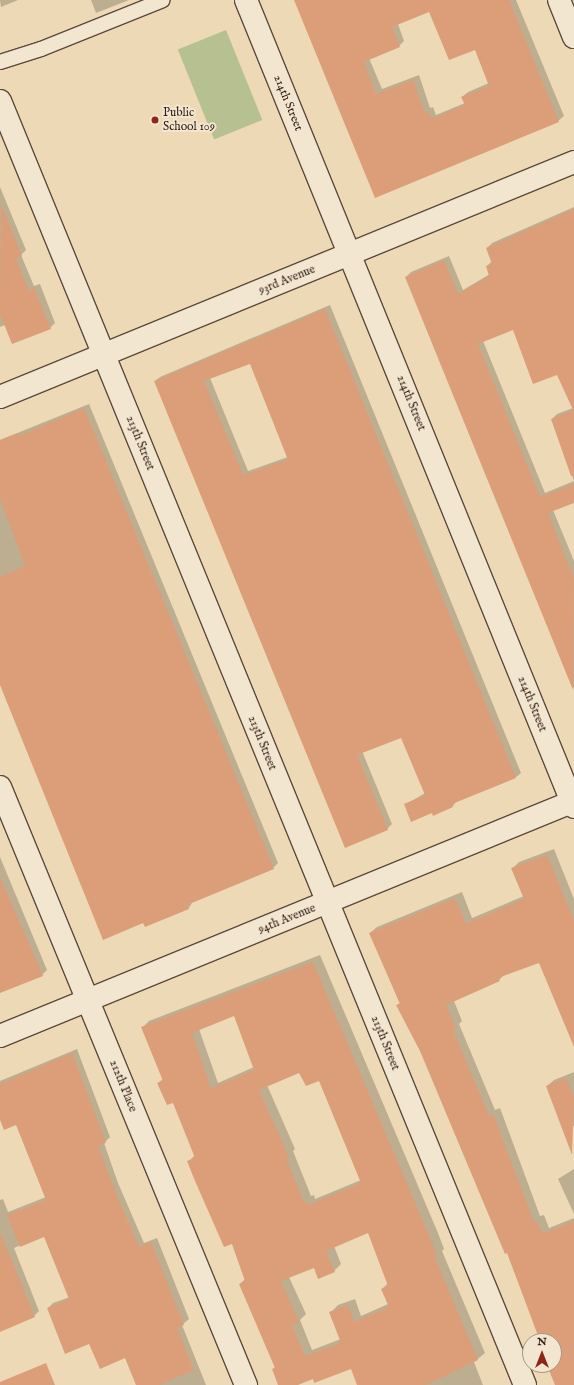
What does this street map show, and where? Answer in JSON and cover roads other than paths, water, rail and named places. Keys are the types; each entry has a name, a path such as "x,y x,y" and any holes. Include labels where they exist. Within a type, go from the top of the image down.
{"street":[{"name":"214th Street","path":"246,0 573,803"},
{"path":"559,0 574,37"},
{"name":"213th Street","path":"0,101 525,1385"},
{"name":"93rd Avenue","path":"0,397 574,162"},
{"name":"212th Place","path":"0,787 246,1385"},
{"name":"94th Avenue","path":"0,1036 573,803"}],"lane":[{"path":"0,62 41,49 163,0"}],"place":[{"name":"Public School 109","path":"155,120"}]}
